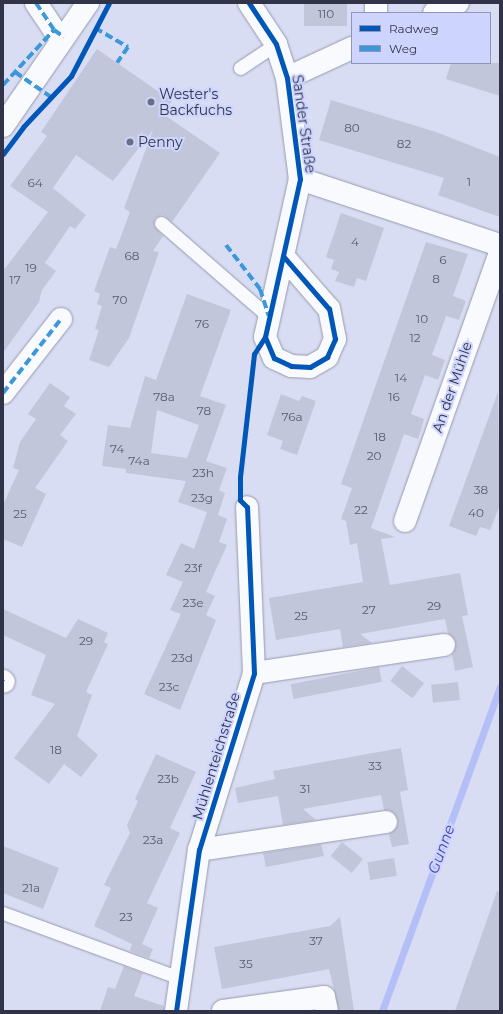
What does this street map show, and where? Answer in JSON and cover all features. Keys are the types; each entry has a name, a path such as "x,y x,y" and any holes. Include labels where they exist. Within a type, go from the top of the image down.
{"street":[{"path":"36,3 54,30 64,37"},
{"path":"3,126 88,3"},
{"name":"Sander Straße","path":"249,3 276,44 286,78 300,179 284,257 265,337 274,358 291,366 310,367 327,357 335,339 329,309 284,257"},
{"path":"436,12 458,3"},
{"name":"Sander Straße","path":"286,78 351,48"},
{"path":"300,179 500,245"},
{"name":"An der Mühle","path":"405,521 500,252"},
{"path":"3,393 61,319"},
{"name":"Mühlenteichstraße","path":"176,1011 199,850 254,673 247,507"},
{"path":"254,673 444,645"},
{"path":"199,850 386,822"},
{"path":"222,1011 324,997 327,1011"}],"lane":[{"path":"240,68 276,44"},
{"path":"161,224 269,316"},
{"path":"3,913 180,978"}],"building":[{"path":"304,3 347,3 347,26 304,26"},
{"path":"97,49 172,101 163,114 220,153 172,222 163,215 155,218 154,226 163,236 153,251 159,252 129,338 109,367 89,360 99,330 95,329 102,306 97,304 100,294 94,291 110,247 116,249 130,212 124,208 153,130 113,181 76,155 53,188 86,215 75,229 70,226 45,263 56,271 42,290 39,302 3,353 3,271 48,212 10,186 47,136 41,132"},
{"path":"500,63 500,96 446,79 451,64"},
{"path":"331,100 436,132 500,157 500,217 438,195 444,178 319,140"},
{"path":"341,213 384,228 366,281 357,278 354,287 335,281 339,272 331,269 334,260 326,257"},
{"path":"426,242 468,254 453,296 466,301 459,320 446,316 432,355 445,360 438,380 425,375 411,414 424,419 418,439 404,434 371,528 395,537 381,539 390,585 460,573 468,615 462,616 473,667 455,671 452,655 456,643 448,633 445,619 360,634 372,643 343,647 340,629 276,640 269,598 363,582 357,543 350,545 346,521 341,519 352,488 341,484"},
{"path":"187,294 231,310 200,396 226,405 206,461 227,468 219,490 225,493 218,515 227,519 219,542 227,545 206,592 215,596 206,615 216,620 180,710 144,694 181,614 170,610 183,582 166,575 181,543 194,549 207,512 178,502 186,481 126,473 126,469 102,466 108,425 130,428 145,376 156,380","holes":["157,410 199,425 187,458 151,453"]},
{"path":"50,383 70,397 64,406 76,414 60,435 68,441 35,488 46,494 22,547 3,539 3,505 19,470 13,468 20,442 36,419 28,414"},
{"path":"498,392 500,505 490,530 480,527 476,536 449,526"},
{"path":"281,394 299,401 302,396 316,401 297,455 280,449 283,441 267,435"},
{"path":"3,609 66,638 78,619 108,633 104,642 108,644 86,692 92,695 77,736 98,755 81,777 64,764 49,784 14,758 55,704 31,695 46,655 3,635"},
{"path":"402,666 424,683 412,698 390,681"},
{"path":"379,667 382,682 294,699 291,684"},
{"path":"458,682 460,700 433,703 431,685"},
{"path":"401,748 408,790 400,792 409,844 392,847 389,834 397,827 398,820 391,811 384,810 381,795 303,809 316,820 283,825 278,796 238,803 235,788 275,779 273,771"},
{"path":"156,754 196,772 170,828 180,833 147,903 158,908 142,944 153,949 149,958 130,951 132,944 94,926 111,888 104,885 130,833 127,825 138,801 135,799"},
{"path":"342,842 363,859 352,873 331,856"},
{"path":"321,844 324,856 266,867 263,853"},
{"path":"3,846 59,868 43,909 3,893"},
{"path":"394,858 397,876 370,880 367,862"},
{"path":"497,891 500,892 500,1011 455,1011"},
{"path":"340,917 354,1011 339,1011 329,969 222,989 214,947 330,926"},
{"path":"124,966 143,973 134,996 164,1006 164,1011 100,1011 108,987 115,989"}],"waterway":[{"name":"Gunne","path":"382,1011 500,687"}],"marked path":[{"path":"36,3 54,30 64,37"},
{"path":"95,28 128,47 117,63"},
{"path":"3,85 54,30"},
{"path":"15,72 51,97"},
{"path":"226,245 260,289 269,316"},
{"path":"3,393 61,319"}],"cycle path":[{"path":"3,154 23,127 71,76 109,3"},
{"path":"249,3 276,44 287,78 300,179 265,337 274,358 291,366 310,367 327,357 335,339 329,309 284,257"},
{"path":"176,1011 199,850 254,673 247,507 240,500 240,477 254,354 265,337"}],"place":[{"name":"Wester's Backfuchs","path":"151,102"},
{"name":"Penny","path":"130,142"}]}
